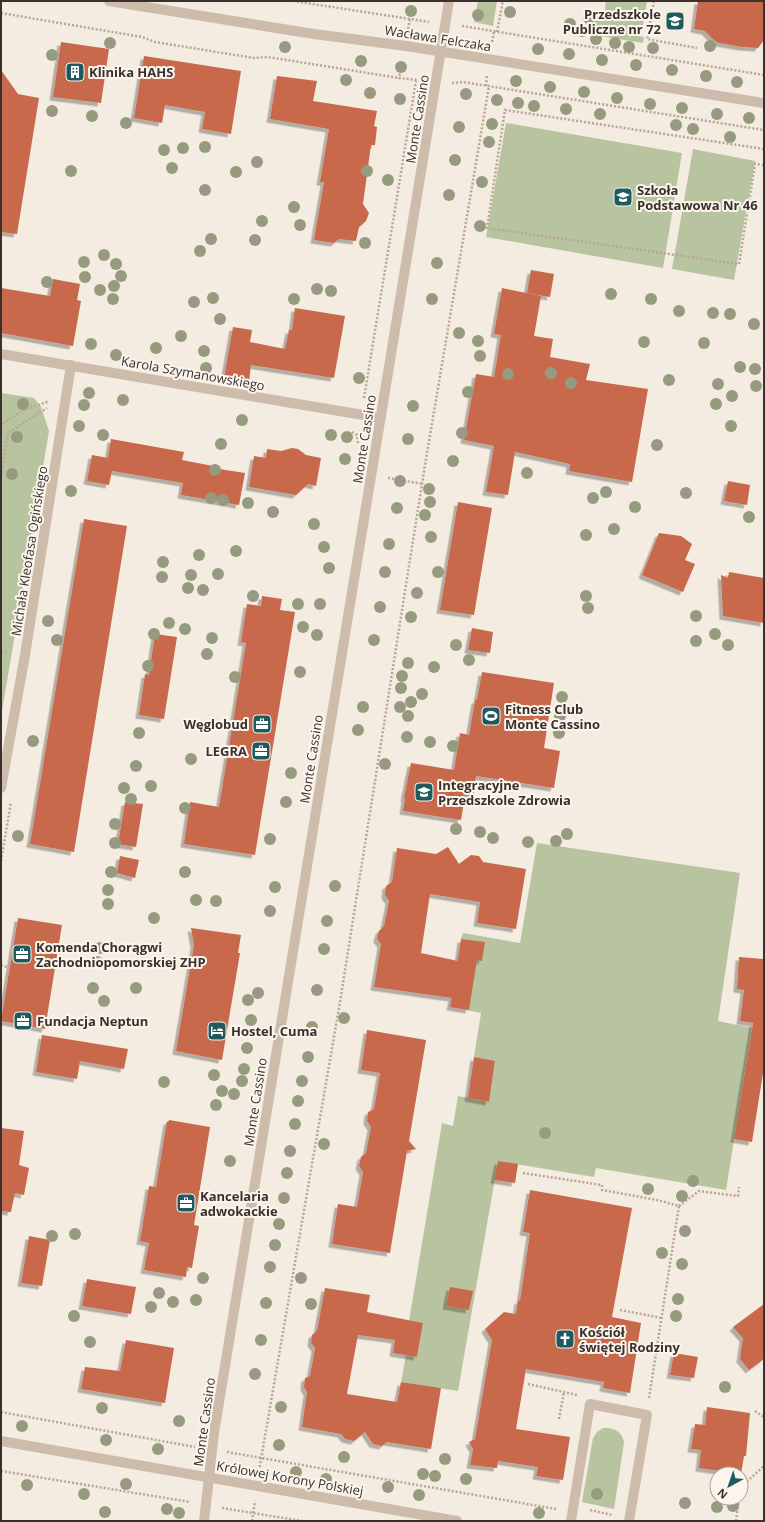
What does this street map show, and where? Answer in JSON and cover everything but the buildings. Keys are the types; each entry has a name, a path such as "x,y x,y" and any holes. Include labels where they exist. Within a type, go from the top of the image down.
{"street":[{"name":"Wacława Felczaka","path":"109,1 314,34 441,51 764,103"},
{"name":"Monte Cassino","path":"204,1521 214,1433 449,1"},
{"name":"Karola Szymanowskiego","path":"1,354 381,418"},
{"name":"Michała Kleofasa Ogińskiego","path":"1,788 25,655 71,365"},
{"path":"571,1521 590,1404 647,1415 629,1520"},
{"name":"Królowej Korony Polskiej","path":"1,1441 456,1521"}],"path":[{"path":"293,1 431,22"},
{"path":"492,45 503,1"},
{"path":"654,1 647,39 697,48"},
{"path":"1,13 142,37 155,42 254,58 268,57 416,81 423,78"},
{"path":"408,32 410,20"},
{"path":"459,26 764,75"},
{"path":"400,78 403,59"},
{"path":"252,1521 261,1459 340,1002 488,73"},
{"path":"362,402 364,399 416,81"},
{"path":"450,83 463,82 764,130"},
{"path":"764,149 505,110 487,228 739,264 755,164 764,165"},
{"path":"1,431 2,424 24,410 47,402 53,404 8,434 1,474"},
{"path":"346,430 357,435 356,450"},
{"path":"384,478 423,484"},
{"path":"1,861 11,798"},
{"path":"1,965 10,968"},
{"path":"523,1173 602,1185 602,1190 657,1200 679,1206"},
{"path":"647,1415 679,1206 699,1191 738,1196 739,1187"},
{"path":"620,1310 662,1318"},
{"path":"528,1384 579,1395"},
{"path":"559,1420 564,1392"},
{"path":"755,1411 764,1417"},
{"path":"1,1412 557,1510 573,1507 629,1520"},
{"path":"749,1480 764,1466"},
{"path":"1,1471 302,1521"},
{"path":"736,1521 738,1506"}],"green space":[{"path":"478,1 497,1 493,26 474,22"},
{"path":"606,1 647,1 641,37 644,37 643,43 588,34 592,14 604,16"},
{"path":"506,123 682,153 663,268 486,237"},
{"path":"693,149 755,161 734,280 672,269"},
{"path":"1,393 34,398 41,407 49,431 1,717"},
{"path":"537,843 740,873 718,1021 752,1028 726,1190 596,1168 594,1177 498,1161 458,1391 401,1382 406,1355 417,1357 423,1323 409,1321 442,1123 453,1126 458,1096 489,1102 495,1062 474,1057 481,1013 450,1007 461,939 463,933 520,943"},
{"path":"603,1428 610,1428 619,1432 624,1442 614,1509 582,1502 593,1438 597,1432"}],"place":[{"name":"Przedszkole Publiczne nr 72","path":"675,21"},
{"name":"Klinika HAHS","path":"75,72"},
{"name":"Szkoła Podstawowa Nr 46","path":"623,197"},
{"name":"Fitness Club Monte Cassino","path":"491,716"},
{"name":"Węglobud","path":"262,724"},
{"name":"LEGRA","path":"261,751"},
{"name":"Integracyjne Przedszkole Zdrowia","path":"424,792"},
{"name":"Komenda Chorągwi Zachodniopomorskiej ZHP","path":"22,954"},
{"name":"Fundacja Neptun","path":"23,1021"},
{"name":"Hostel, Cuma","path":"217,1031"},
{"name":"Kancelaria adwokackie","path":"186,1203"},
{"name":"Kościół świętej Rodziny","path":"565,1339"}]}
